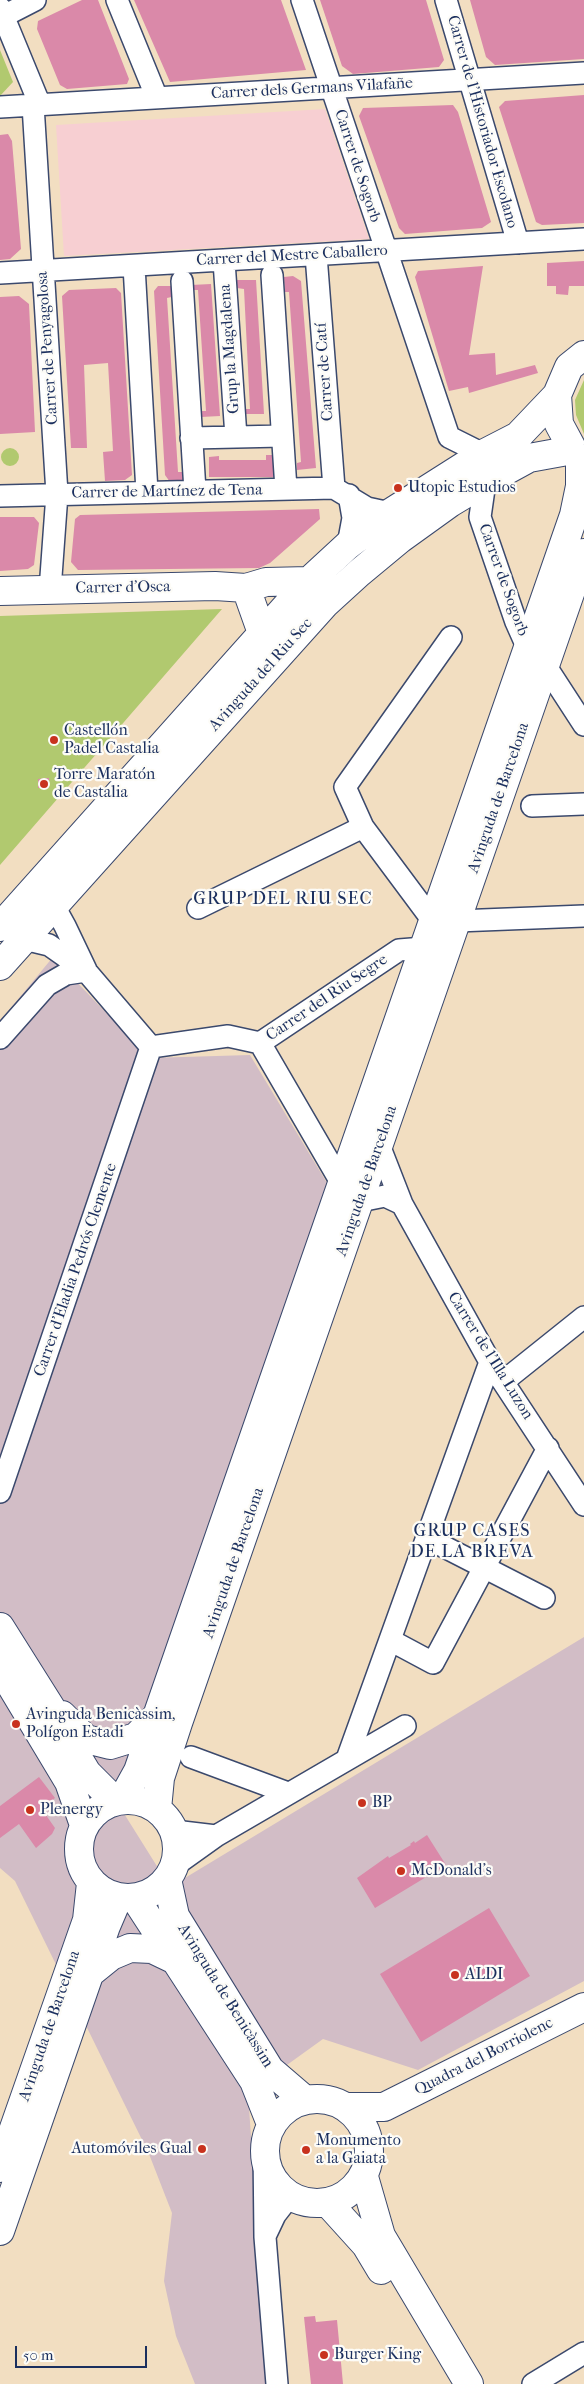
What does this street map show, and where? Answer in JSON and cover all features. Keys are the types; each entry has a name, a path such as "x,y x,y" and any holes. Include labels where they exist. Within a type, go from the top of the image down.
{"main road":[{"path":"579,455 558,424 557,395 569,367 584,355"},
{"name":"Avinguda del Riu Sec","path":"0,927 309,581 348,545 390,513 483,454 518,436 557,395"},
{"name":"Avinguda del Riu Sec","path":"0,966 325,604 400,538 450,503 485,482 529,458 579,455"},
{"name":"Avinguda de Barcelona","path":"537,657 538,598 574,515 580,486 579,455"},
{"name":"Avinguda de Barcelona","path":"119,1800 138,1771 351,1192 379,1145 445,921 537,657 584,553"},
{"name":"Carrer d'Osca","path":"0,591 215,586 246,588 266,582 309,581"},
{"path":"246,588 262,632"},
{"name":"Avinguda de Barcelona","path":"158,1809 160,1778 351,1192 424,948 445,921"},
{"path":"0,1627 51,1708 58,1725 87,1773 119,1800"},
{"path":"0,1667 69,1782 84,1825"},
{"name":"Avinguda de Barcelona","path":"51,1708 68,1718 86,1739 110,1745 136,1737 157,1716"},
{"path":"119,1800 144,1802 158,1809 174,1831 171,1872 153,1892 127,1898 91,1883 78,1852 84,1825 96,1811 119,1800"},
{"name":"Avinguda de Benicàssim","path":"171,1872 175,1916 270,2070 305,2100"},
{"name":"Avinguda de Barcelona","path":"0,2168 87,1920 91,1883"},
{"name":"Avinguda de Barcelona","path":"0,2231 90,1973 127,1898"},
{"name":"Avinguda de Benicàssim","path":"127,1898 177,1961 254,2081 272,2124"},
{"name":"Avinguda de Barcelona","path":"90,1973 111,1956 130,1948 152,1949 177,1961"},
{"name":"Quadra del Borriolenc","path":"345,2107 384,2107 584,2006"},
{"path":"364,2177 351,2192 328,2203 308,2204 289,2197 271,2179 264,2150 272,2124 285,2109 305,2100 325,2099 345,2107 360,2122 368,2140"},
{"path":"384,2107 368,2140 364,2177 380,2236 469,2384"},
{"path":"328,2203 366,2245 450,2384"}],"street":[{"path":"35,0 1,14 36,105"},
{"path":"117,0 157,98"},
{"name":"Carrer de Sogorb","path":"302,0 449,437 483,454"},
{"name":"Carrer de l'Historiador Escolano","path":"446,0 518,243"},
{"name":"Carrer dels Germans Vilafañe","path":"0,107 584,73"},
{"name":"Carrer de Penyagolosa","path":"36,105 43,271 57,494 50,590"},
{"name":"Carrer del Mestre Caballero","path":"0,273 584,239"},
{"name":"Carrer de Catí","path":"316,255 341,492"},
{"name":"Grup la Magdalena","path":"224,260 236,437"},
{"path":"134,266 148,492"},
{"path":"272,275 286,489"},
{"path":"182,281 195,491"},
{"name":"Grup la Magdalena","path":"192,438 282,436"},
{"name":"Carrer de Sogorb","path":"485,482 480,517 516,622 537,657 584,725"},
{"name":"Carrer de Martínez de Tena","path":"0,496 286,489 341,492"},
{"path":"341,492 367,508 390,513"},
{"path":"341,492 353,518 348,545"},
{"name":"Carrer de Sogorb","path":"450,503 480,517"},
{"path":"505,590 538,598"},
{"name":"Avinguda de Barcelona","path":"516,622 538,598"},
{"path":"451,637 345,787 363,827 445,921 584,916"},
{"path":"532,806 584,804"},
{"path":"198,908 363,827"},
{"path":"54,906 86,971"},
{"path":"24,939 49,945 86,971 151,1047 228,1036 260,1043 351,1192 385,1196 402,1204"},
{"name":"Carrer del Riu Segre","path":"260,1043 399,950 424,948"},
{"path":"0,1038 47,984 66,974 86,971"},
{"name":"Carrer d'Eladia Pedrós Clemente","path":"0,1492 151,1047"},
{"name":"Carrer de l'Illa Luzon","path":"379,1145 402,1204 490,1362 584,1505"},
{"path":"504,1381 584,1317"},
{"path":"346,1760 490,1362"},
{"path":"390,1640 433,1662 548,1448"},
{"path":"427,1538 544,1598"},
{"path":"171,1872 216,1836 405,1726"},
{"path":"190,1757 288,1793"},
{"path":"174,1831 216,1836"},
{"path":"264,2150 265,2237 277,2384"},
{"path":"265,2237 275,2215 289,2197"},
{"path":"533,2384 584,2353"}],"shaded area":[{"path":"325,109 369,239 64,256 56,125"},
{"path":"53,957 149,1058 250,1055 327,1183 118,1804 170,1887 584,1637 584,1981 418,2070 323,2039 248,2093 268,2384 195,2384 176,2336 164,2281 172,2213 149,2154 15,1881 0,1868 0,1021"}],"green space":[{"path":"0,50 13,82 0,96"},
{"path":"584,380 584,434 576,415 575,400"},
{"path":"10,448 16,451 19,457 16,463 10,466 4,463 1,457 4,451"},
{"name":"Castellón Padel Castalia","path":"222,609 0,865 0,616"}],"building":[{"path":"82,0 98,0 129,79 127,84 67,89 60,85 37,29 38,21"},
{"path":"134,0 281,0 306,70 170,82"},
{"path":"320,0 426,0 444,60 439,67 353,74 342,66"},
{"path":"470,0 584,0 584,59 495,65 486,57"},
{"path":"584,95 584,223 542,225 536,222 499,107 505,101"},
{"path":"453,105 458,112 491,222 482,228 405,234 399,228 359,116 363,108"},
{"path":"8,134 12,141 21,249 10,259 0,260 0,135"},
{"path":"584,261 584,286 569,286 568,295 556,294 556,286 547,286 547,263"},
{"path":"483,266 469,355 495,353 496,375 535,365 538,373 469,393 468,387 449,391 415,277 418,271"},
{"path":"293,276 301,281 316,468 297,470 297,463 301,462 289,292 285,292 284,277"},
{"path":"237,280 256,280 264,414 246,414 245,409 250,409 244,289 237,288"},
{"path":"211,284 220,416 201,417 200,411 206,411 198,290 192,290 191,285"},
{"path":"158,286 174,286 176,296 167,298 178,472 186,472 186,483 170,482 165,475 154,291"},
{"path":"116,288 121,293 132,475 125,480 105,481 103,452 113,451 108,363 84,365 87,448 71,448 62,296 69,290"},
{"path":"19,296 29,304 35,432 0,434 0,297"},
{"path":"266,455 276,455 277,477 209,477 209,457 219,456 219,460 266,460"},
{"path":"319,509 320,519 270,563 259,568 78,570 71,562 75,519 80,515"},
{"path":"0,517 34,517 39,523 34,565 28,569 0,571"},
{"name":"Torre Maratón de Castalia","path":"49,778 49,788 38,788 38,779"},
{"path":"39,1777 55,1798 41,1808 55,1828 52,1834 36,1848 19,1824 0,1838 0,1806"},
{"name":"McDonald's","path":"427,1835 446,1865 375,1908 357,1878 388,1856 389,1858 411,1845 414,1841 415,1843"},
{"name":"ALDI","path":"489,1908 530,1976 421,2042 380,1974"},
{"name":"Burger King","path":"315,2316 316,2322 337,2320 343,2384 311,2384 304,2317"}],"place":[{"name":"Utopic Estudios","path":"398,488"},
{"name":"Castellón Padel Castalia","path":"54,740"},
{"name":"Torre Maratón de Castalia","path":"44,784"},
{"name":"Avinguda Benicàssim, Polígon Estadi","path":"16,1724"},
{"name":"BP","path":"362,1803"},
{"name":"Plenergy","path":"30,1810"},
{"name":"McDonald's","path":"401,1871"},
{"name":"ALDI","path":"455,1975"},
{"name":"Automóviles Gual","path":"202,2149"},
{"name":"Monumento a la Gaiata","path":"306,2150"},
{"name":"Burger King","path":"324,2355"}],"district":[{"name":"GRUP DEL RIU SEC","path":"283,900"},
{"name":"GRUP CASES DE LA BREVA","path":"472,1542"}]}
